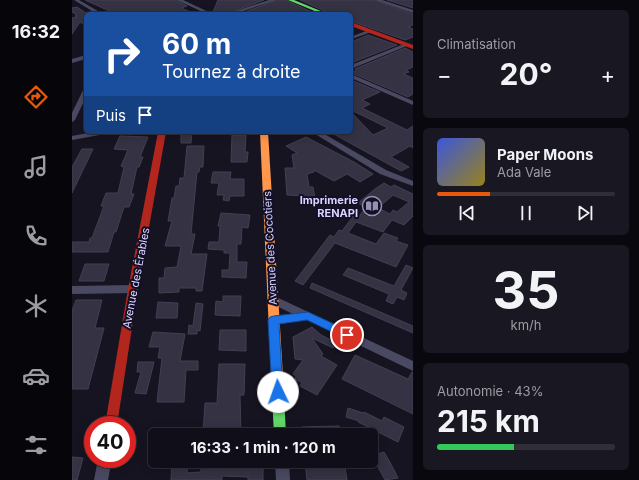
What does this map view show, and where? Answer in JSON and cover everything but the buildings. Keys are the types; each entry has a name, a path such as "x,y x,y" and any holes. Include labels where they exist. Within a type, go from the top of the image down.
{"street":[{"path":"76,0 97,12"},
{"path":"179,0 206,12"},
{"path":"235,12 274,0"},
{"path":"290,0 321,12"},
{"path":"377,0 413,12"},
{"path":"353,25 411,45"},
{"path":"353,66 411,45"},
{"path":"72,62 84,58"},
{"path":"353,77 413,104"},
{"path":"72,120 84,94"},
{"path":"72,138 94,134"},
{"name":"Avenue des Érables","path":"112,416 133,290 162,134"},
{"name":"Avenue des Cocotiers","path":"264,134 280,428"},
{"path":"319,134 383,172 413,184"},
{"path":"72,290 133,290"},
{"path":"272,299 413,366"},
{"path":"274,320 308,316"},
{"path":"101,480 103,468"},
{"path":"282,468 283,480"}],"lane":[{"path":"353,37 370,31"}],"traffic: fast":[{"path":"290,0 321,12"},
{"path":"277,376 280,428"}],"traffic: slow":[{"path":"264,134 277,376"}],"traffic: jam":[{"path":"353,25 413,47"},
{"path":"112,416 133,289 162,134"}],"place":[{"name":"Imprimerie RENAPI","path":"372,206"}],"route":[{"path":"278,392 274,320 308,316 347,335"}]}
